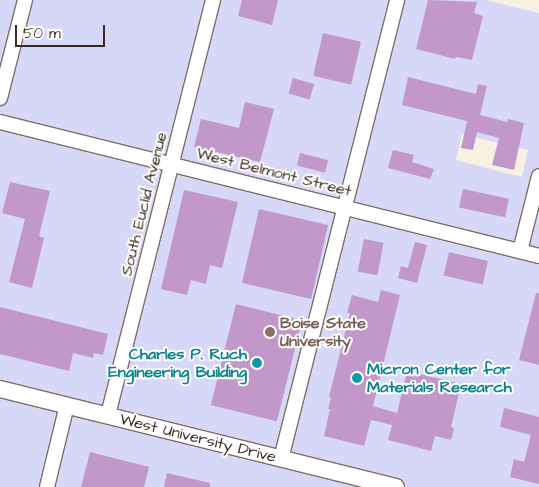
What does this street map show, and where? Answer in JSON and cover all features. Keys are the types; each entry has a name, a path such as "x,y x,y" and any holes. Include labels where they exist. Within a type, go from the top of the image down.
{"street":[{"path":"0,98 25,0"},
{"name":"South Euclid Avenue","path":"108,415 173,165 213,0"},
{"path":"281,459 397,0"},
{"name":"West Belmont Street","path":"0,122 539,256"},
{"path":"520,251 539,176"},
{"name":"West University Drive","path":"0,389 396,487"},
{"path":"47,487 67,405"}],"shaded area":[{"name":"Boise State University","path":"0,0 486,0 539,13 539,487 0,487","holes":["462,134 528,150 522,177 456,160"]}],"building":[{"path":"242,0 278,0 272,25 238,16"},
{"path":"428,0 477,2 474,13 483,16 472,60 456,57 455,59 416,49"},
{"path":"323,33 361,42 351,85 313,76"},
{"path":"408,77 476,94 478,84 487,86 480,115 507,122 508,119 524,123 514,170 492,165 499,138 477,132 473,150 461,148 467,121 402,105"},
{"path":"293,78 314,84 310,99 289,93"},
{"path":"245,102 274,109 260,162 194,147 201,119 239,128"},
{"path":"393,150 414,155 412,162 434,169 430,179 388,168"},
{"path":"300,153 328,160 325,173 297,166"},
{"path":"10,182 50,191 39,236 44,238 32,288 9,282 25,219 2,213"},
{"path":"463,189 509,199 505,217 459,208"},
{"path":"184,190 238,202 222,268 210,265 206,284 191,280 187,295 161,289"},
{"path":"259,209 328,225 311,299 242,283"},
{"path":"364,239 384,243 377,275 358,271"},
{"path":"415,242 427,245 417,283 398,278 401,266 408,268"},
{"path":"449,252 488,261 483,284 444,275"},
{"name":"Micron Center for Materials Research","path":"381,290 400,295 373,406 397,413 407,371 461,384 451,427 454,428 451,440 435,436 431,451 388,440 392,425 371,420 364,446 324,436 330,409 328,409 331,398 329,397 350,313 347,313 352,295 378,302"},
{"path":"536,293 539,293 539,365 519,360"},
{"name":"Charles P. Ruch Engineering Building","path":"236,304 302,320 277,421 211,405"},
{"path":"0,307 108,334 103,355 94,353 93,358 73,353 69,371 0,354"},
{"path":"504,408 539,417 539,484 510,477 514,459 524,462 531,435 500,427"},
{"path":"90,452 149,467 144,487 81,487"},
{"path":"167,473 210,483 210,487 164,487"}],"place":[{"name":"Boise State University","path":"270,332"},
{"name":"Charles P. Ruch Engineering Building","path":"257,363"},
{"name":"Micron Center for Materials Research","path":"357,378"}]}
